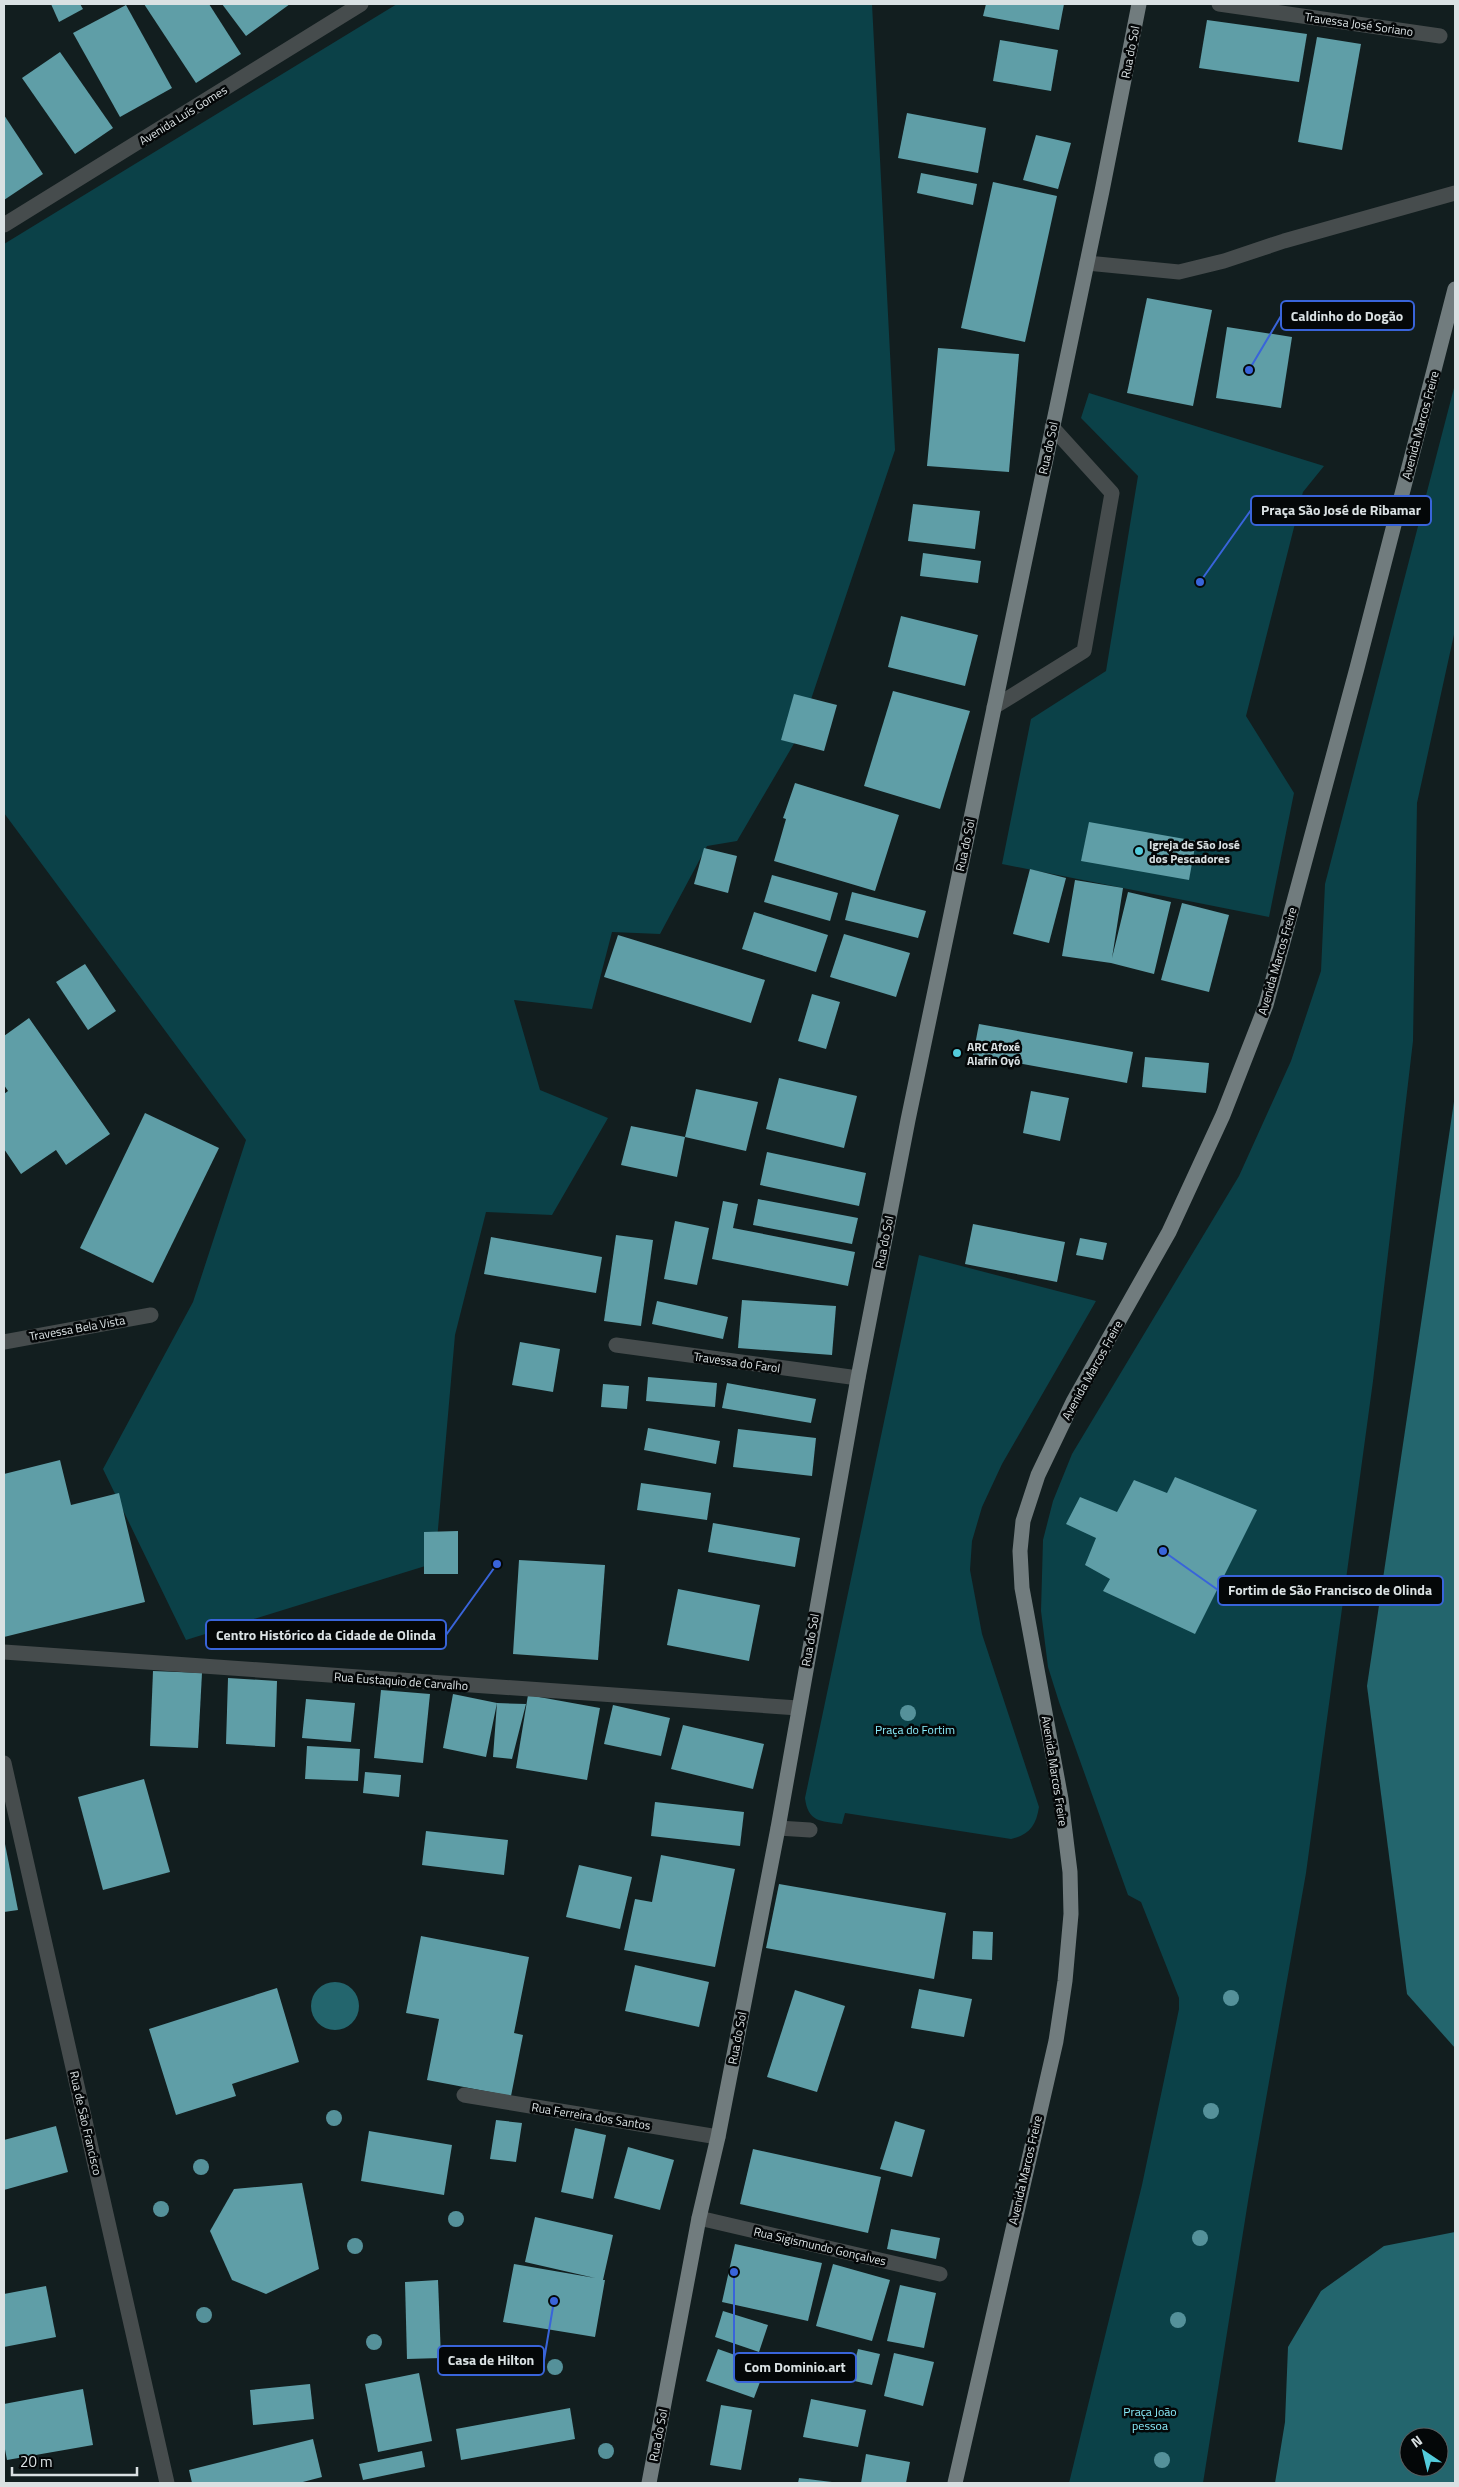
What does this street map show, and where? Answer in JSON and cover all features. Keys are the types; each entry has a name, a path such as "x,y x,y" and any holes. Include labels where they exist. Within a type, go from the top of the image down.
{"main road":[{"name":"Rua do Sol","path":"649,2483 699,2218 718,2137 778,1828 858,1378 908,1120 1087,263 1139,4"},
{"name":"Avenida Marcos Freire","path":"955,2483 1056,2041 1065,1981 1071,1914 1070,1872 1061,1799 1022,1588 1020,1551 1023,1520 1038,1474 1073,1402 1177,1214 1223,1115 1266,1005 1359,659 1455,289"}],"street":[{"name":"Avenida Luís Gomes","path":"4,225 361,4"},
{"name":"Travessa José Soriano","path":"1219,4 1440,36"},
{"path":"1087,263 1179,272 1224,261 1284,240 1455,193"},
{"path":"994,707 1084,651 1112,493 1052,427"},
{"name":"Travessa Bela Vista","path":"4,1342 151,1315"},
{"name":"Travessa do Farol","path":"616,1345 858,1378"},
{"name":"Rua Eustaquio de Carvalho","path":"4,1652 798,1708"},
{"name":"Rua de São Francisco","path":"4,1763 167,2483"},
{"path":"778,1828 810,1830"},
{"name":"Rua Ferreira dos Santos","path":"464,2094 718,2137"},
{"name":"Rua Sigismundo Gonçalves","path":"699,2218 940,2274"}],"green space":[{"path":"397,4 872,4 895,450 799,735 737,841 707,846 660,934 612,932 592,1009 514,1000 540,1090 608,1118 552,1215 486,1212 455,1335 435,1563 186,1640 103,1469 193,1302 246,1140 4,813 4,244"},
{"name":"Praça João pessoa","path":"1455,384 1455,630 1417,803 1413,1041 1373,1381 1306,1873 1249,2195 1203,2483 1069,2483 1142,2185 1179,2009 1179,1998 1141,1902 1128,1895 1048,1667 1041,1611 1043,1540 1053,1501 1072,1454 1239,1176 1291,1061 1321,971 1325,884"},
{"path":"1089,393 1324,466 1303,492 1246,716 1294,793 1269,917 1002,864 1031,719 1106,671 1138,476 1081,418"},
{"name":"Praça do Fortim","path":"919,1255 1096,1301 1002,1464 982,1507 972,1541 970,1570 982,1634 1039,1807 1031,1829 1023,1835 1011,1839 845,1813 842,1824 821,1821 809,1812 805,1798"}],"shaded area":[{"path":"1455,1095 1455,2048 1407,1994 1367,1686"},
{"path":"330,1982 340,1982 352,1989 359,2001 359,2011 352,2023 340,2030 330,2030 322,2026 315,2019 311,2011 311,2001 315,1993 322,1986"},
{"path":"1455,2232 1455,2483 1275,2483 1285,2422 1288,2347 1321,2291 1384,2246"}],"building":[{"path":"51,4 80,4 83,9 59,22"},
{"path":"144,4 209,4 241,54 196,83"},
{"path":"222,4 290,4 246,36"},
{"path":"986,4 1064,4 1059,30 983,16"},
{"path":"126,5 172,88 120,117 73,33"},
{"path":"1207,20 1307,34 1299,82 1199,68"},
{"path":"1317,37 1361,44 1342,150 1298,142"},
{"path":"1000,40 1058,50 1051,91 993,81"},
{"path":"60,52 113,128 75,154 22,78"},
{"path":"907,113 986,128 978,173 898,158"},
{"path":"4,115 43,174 4,200"},
{"path":"1036,135 1071,143 1058,189 1023,180"},
{"path":"921,173 977,184 973,205 917,193"},
{"path":"993,182 1057,196 1025,342 961,328"},
{"path":"1147,298 1212,310 1193,406 1127,393"},
{"path":"1227,327 1292,337 1281,408 1216,398"},
{"path":"938,348 1019,354 1009,472 927,466"},
{"path":"913,504 980,511 975,549 908,541"},
{"path":"923,553 981,561 978,583 920,576"},
{"path":"901,616 978,635 965,686 888,667"},
{"path":"893,691 970,711 940,809 864,786"},
{"path":"794,694 837,705 824,751 781,740"},
{"path":"795,783 899,815 875,891 774,861 786,819 783,818"},
{"name":"Igreja de São José dos Pescadores","path":"1089,822 1196,841 1189,880 1081,861"},
{"path":"704,848 737,856 728,893 694,884"},
{"path":"1030,869 1066,878 1049,943 1013,934"},
{"path":"772,875 838,893 830,921 764,902"},
{"path":"1075,880 1123,888 1112,958 1128,892 1171,902 1154,974 1111,963 1062,956"},
{"path":"852,892 926,911 918,938 845,920"},
{"path":"1182,903 1229,915 1209,992 1161,980"},
{"path":"754,912 828,935 816,972 742,949"},
{"path":"844,934 910,953 896,997 830,977"},
{"path":"618,935 765,980 751,1023 604,977"},
{"path":"85,964 116,1011 88,1030 56,982"},
{"path":"812,994 840,1002 826,1049 798,1041"},
{"path":"29,1018 110,1134 66,1165 56,1150 21,1174 4,1149 4,1094 8,1091 4,1085 4,1036"},
{"path":"979,1024 1133,1052 1127,1083 973,1055"},
{"path":"1145,1057 1209,1063 1206,1093 1142,1087"},
{"path":"779,1078 857,1096 844,1148 766,1129"},
{"path":"696,1089 758,1102 746,1151 685,1137"},
{"path":"1031,1091 1069,1098 1060,1141 1023,1133"},
{"path":"145,1113 219,1148 153,1283 80,1248"},
{"path":"631,1126 685,1137 677,1177 621,1165"},
{"path":"767,1152 866,1173 859,1206 760,1185"},
{"path":"758,1199 858,1218 852,1244 753,1225"},
{"path":"723,1201 738,1204 733,1228 855,1252 848,1286 712,1259"},
{"path":"675,1221 709,1228 697,1285 664,1279"},
{"path":"973,1224 1065,1242 1057,1282 965,1264"},
{"path":"616,1235 653,1240 641,1326 604,1321"},
{"path":"491,1237 602,1257 596,1293 484,1274"},
{"path":"1080,1238 1107,1243 1103,1260 1076,1255"},
{"path":"742,1300 836,1306 832,1355 738,1348"},
{"path":"657,1301 728,1317 723,1339 652,1324"},
{"path":"520,1342 560,1349 553,1392 512,1385"},
{"path":"648,1377 717,1383 715,1407 646,1401"},
{"path":"727,1383 816,1399 811,1423 722,1408"},
{"path":"603,1384 629,1386 627,1409 601,1407"},
{"path":"648,1428 720,1441 716,1464 644,1450"},
{"path":"738,1429 816,1438 812,1476 733,1467"},
{"path":"60,1460 71,1505 119,1493 145,1602 4,1637 4,1474"},
{"path":"1175,1477 1257,1510 1195,1634 1103,1591 1110,1579 1085,1565 1096,1538 1066,1524 1080,1497 1117,1512 1134,1480 1167,1493"},
{"path":"641,1483 711,1493 707,1520 637,1510"},
{"path":"713,1523 800,1538 795,1567 708,1552"},
{"path":"458,1531 458,1574 424,1574 424,1532"},
{"path":"519,1560 605,1565 598,1660 513,1654"},
{"path":"678,1589 760,1605 749,1661 667,1645"},
{"path":"153,1671 202,1673 198,1748 150,1746"},
{"path":"228,1678 277,1681 275,1747 226,1744"},
{"path":"381,1690 430,1694 423,1763 374,1758"},
{"path":"453,1694 497,1703 486,1757 443,1748"},
{"path":"528,1695 600,1708 587,1780 516,1768"},
{"path":"306,1699 355,1703 351,1742 302,1738"},
{"path":"497,1703 526,1704 512,1759 493,1757"},
{"path":"613,1705 670,1718 661,1756 604,1744"},
{"path":"683,1725 764,1744 753,1789 671,1769"},
{"path":"307,1746 360,1749 358,1781 305,1779"},
{"path":"365,1772 401,1775 399,1797 363,1793"},
{"path":"144,1779 170,1872 103,1890 78,1797"},
{"path":"655,1802 744,1812 740,1846 651,1836"},
{"path":"426,1831 508,1840 504,1875 422,1865"},
{"path":"4,1839 18,1910 4,1912"},
{"path":"661,1855 735,1869 715,1967 624,1950 635,1899 652,1902"},
{"path":"579,1865 632,1877 620,1929 566,1917"},
{"path":"779,1884 946,1913 934,1979 766,1948"},
{"path":"973,1931 993,1932 992,1960 972,1959"},
{"path":"421,1936 529,1957 514,2033 523,2035 511,2096 427,2080 439,2019 406,2013"},
{"path":"635,1965 709,1982 699,2027 625,2011"},
{"path":"277,1988 299,2062 232,2084 236,2096 176,2115 149,2029"},
{"path":"919,1989 972,1999 964,2037 911,2028"},
{"path":"795,1990 845,2006 817,2092 767,2077"},
{"path":"496,2120 522,2123 516,2162 490,2159"},
{"path":"895,2121 925,2130 912,2177 880,2169"},
{"path":"56,2126 68,2172 4,2190 4,2140"},
{"path":"575,2128 606,2135 593,2199 561,2192"},
{"path":"369,2131 452,2145 444,2195 361,2181"},
{"path":"628,2147 674,2160 660,2210 614,2198"},
{"path":"753,2149 881,2177 868,2233 740,2204"},
{"path":"302,2183 319,2269 266,2294 232,2280 210,2231 234,2189"},
{"path":"535,2217 613,2235 603,2280 605,2280 595,2337 503,2322 514,2264 595,2278 525,2262"},
{"path":"891,2229 940,2238 936,2259 887,2249"},
{"path":"735,2244 822,2263 808,2321 722,2302"},
{"path":"833,2264 890,2280 872,2341 816,2326"},
{"path":"438,2280 441,2358 407,2359 405,2282"},
{"path":"900,2285 936,2293 924,2348 887,2341"},
{"path":"46,2286 56,2337 4,2347 4,2294"},
{"path":"723,2311 768,2325 759,2352 715,2337"},
{"path":"718,2349 766,2366 754,2398 706,2381"},
{"path":"858,2349 880,2354 872,2385 850,2380"},
{"path":"894,2353 934,2362 923,2406 884,2396"},
{"path":"419,2373 432,2441 378,2452 365,2384"},
{"path":"310,2384 314,2419 253,2425 250,2390"},
{"path":"83,2389 93,2445 7,2460 4,2444 4,2404"},
{"path":"811,2399 866,2410 858,2447 803,2437"},
{"path":"721,2405 752,2410 741,2470 710,2465"},
{"path":"570,2408 575,2439 461,2460 456,2429"},
{"path":"313,2439 322,2477 299,2483 192,2483 189,2470"},
{"path":"422,2451 425,2467 363,2480 359,2464"},
{"path":"866,2454 910,2462 906,2483 861,2483"},
{"path":"799,2478 832,2482 832,2483 798,2483"}],"place":[{"name":"Caldinho do Dogão","path":"1249,370"},
{"name":"Praça São José de Ribamar","path":"1200,582"},
{"name":"Igreja de São José dos Pescadores","path":"1139,851"},
{"name":"ARC Afoxé Alafin Oyó","path":"957,1053"},
{"name":"Fortim de São Francisco de Olinda","path":"1163,1551"},
{"name":"Centro Histórico da Cidade de Olinda","path":"497,1564"},
{"name":"Com Dominio.art","path":"734,2272"},
{"name":"Casa de Hilton","path":"554,2301"}]}
